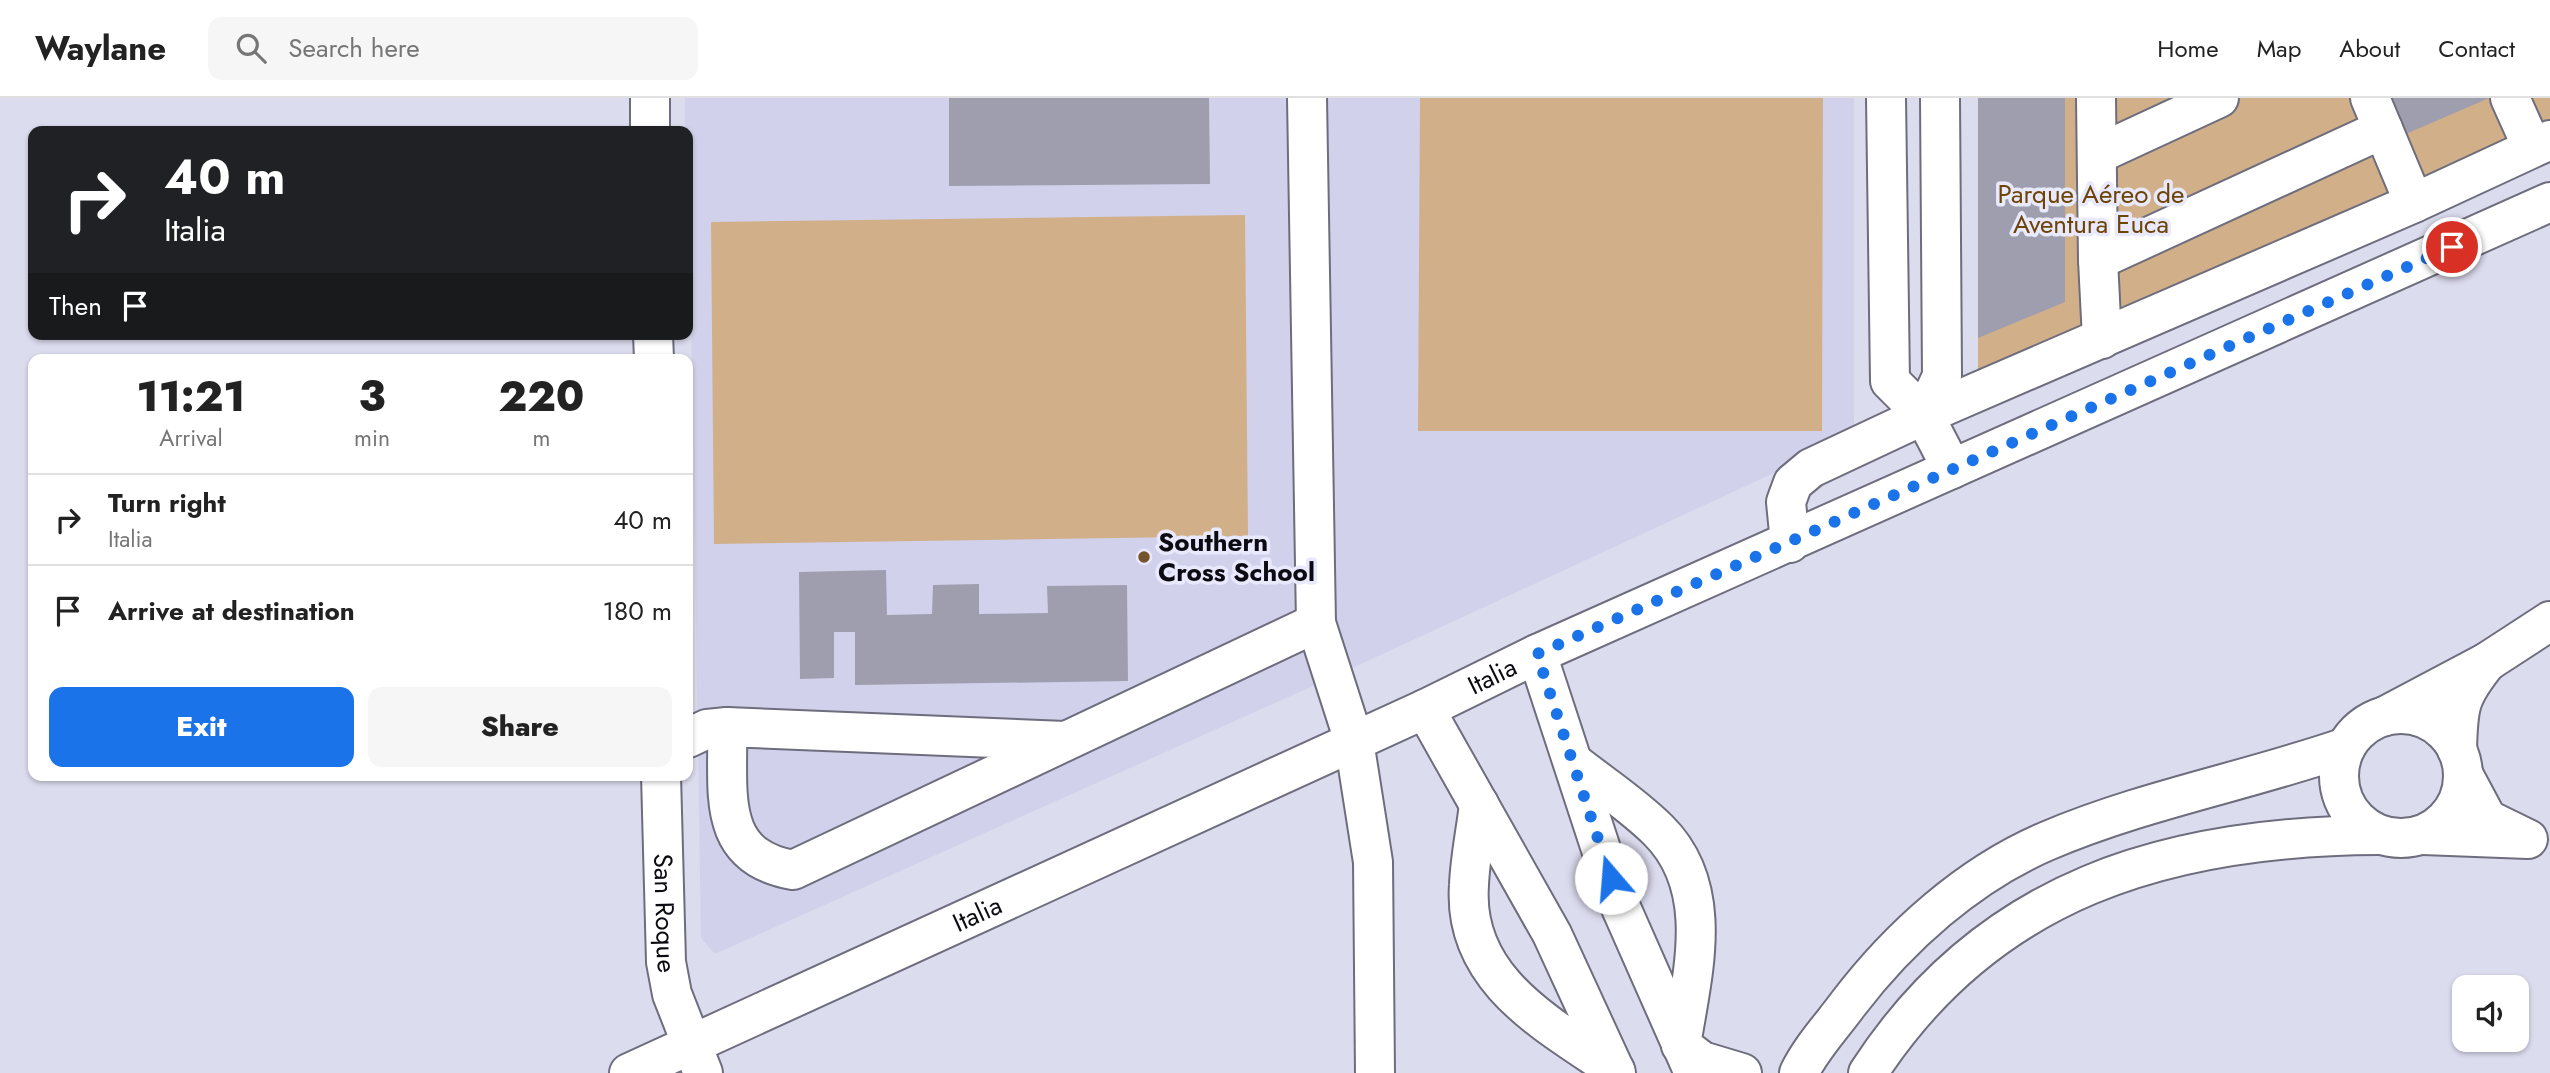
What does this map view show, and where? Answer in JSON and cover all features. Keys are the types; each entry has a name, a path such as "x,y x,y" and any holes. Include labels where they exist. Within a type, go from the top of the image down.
{"street":[{"path":"650,98 650,126"},
{"path":"1307,98 1316,622 1354,741 1373,862 1375,1073"},
{"path":"1886,98 1890,381 1924,415 1952,469"},
{"path":"1924,415 1942,376 1940,98"},
{"path":"2096,98 2102,339"},
{"path":"2098,154 2219,98"},
{"path":"1790,543 1786,502 1793,482 1811,468 1924,415 2414,203 2541,144 2510,98"},
{"path":"2098,260 2377,113 2414,203"},
{"name":"Italia","path":"629,1073 698,1059 1537,654 2550,202"},
{"path":"2379,835 2360,824 2347,808 2339,788 2339,767 2346,747 2355,733 2487,662 2550,621"},
{"path":"727,727 729,817 737,839 752,856 768,866 793,870 1316,622"},
{"path":"1537,654 1618,901 1688,1059"},
{"path":"2423,835 2440,825 2461,794 2458,713 2465,690 2487,662"},
{"path":"1426,709 1552,934 1616,1072"},
{"path":"2384,716 2401,714 2426,720 2447,735 2487,819 2539,841"},
{"path":"693,736 707,729 727,727 1065,741"},
{"path":"1793,1070 1865,981 1922,923 1980,878 2046,841 2123,814 2346,747"},
{"path":"1574,763 1660,831 1685,870 1693,896 1697,926 1688,1059"},
{"name":"San Roque","path":"661,781 666,962 671,994 698,1059"},
{"path":"1479,804 1468,887 1473,925 1490,968 1528,1011 1616,1072"},
{"path":"1868,1073 1890,1039 1941,979 1994,937 2059,898 2127,869 2180,854 2272,839 2379,835 2408,838 2423,835 2539,841"},
{"path":"1688,1059 1742,1073"}],"shaded area":[{"name":"Southern Cross School","path":"685,98 1854,98 1854,436 1333,677 715,954 701,938 691,340 693,126 685,126"}],"green space":[{"path":"1420,98 1823,98 1822,431 1418,431"},
{"name":"Parque Aéreo de Aventura Euca","path":"1978,98 2550,98 2550,130 1978,380"},
{"path":"1245,215 1248,536 714,544 711,222"}],"building":[{"path":"949,98 1209,98 1210,184 949,186"},
{"path":"1978,98 2065,98 2065,302 1978,338"},
{"path":"2383,98 2489,98 2399,137"},
{"name":"Southern Cross School","path":"886,570 887,615 932,614 933,585 979,584 979,614 1048,613 1047,586 1127,585 1128,681 855,685 855,632 834,632 834,678 800,679 799,572"}],"place":[{"name":"Southern Cross School","path":"1144,557"}],"route":[{"path":"1611,878 1537,654 2452,247"}]}
